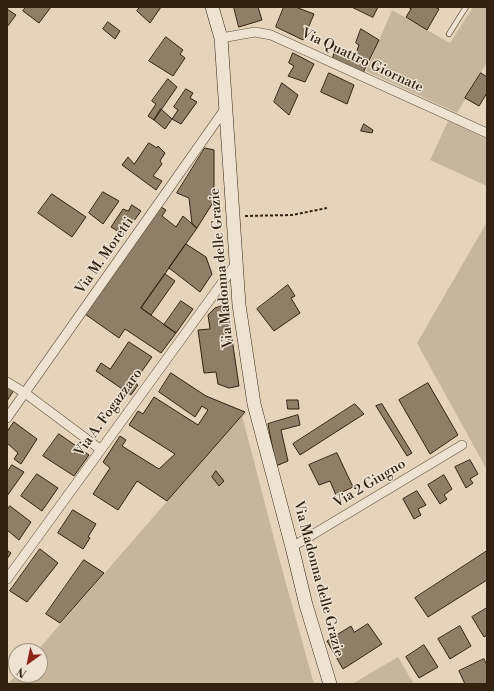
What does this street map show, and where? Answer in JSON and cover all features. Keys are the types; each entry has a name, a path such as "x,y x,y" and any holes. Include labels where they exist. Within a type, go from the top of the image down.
{"street":[{"name":"Via Madonna delle Grazie","path":"212,7 221,38 238,305 254,404 306,605 330,684"},
{"name":"Via Quattro Giornate","path":"221,38 255,32 271,35 487,133"},
{"name":"Via M. Moretti","path":"7,418 225,109"},
{"name":"Via A. Fogazzaro","path":"7,579 235,265"},
{"path":"7,382 25,393 100,449"},
{"name":"Via 2 Giugno","path":"292,547 462,445"}],"lane":[{"path":"449,34 466,7"}],"path":[{"path":"232,216 292,215 327,208"}],"shaded area":[{"path":"473,7 487,7 487,65 486,64 457,113 366,71 392,10 450,43"},
{"path":"448,121 487,139 487,186 430,160"},
{"path":"487,222 487,470 417,343"},
{"path":"242,415 279,558 314,684 8,684 48,683 48,643 44,643"},
{"path":"398,657 414,684 352,684"}],"building":[{"path":"26,7 51,7 39,23 23,11"},
{"path":"140,7 161,7 150,23 137,11"},
{"path":"234,7 258,7 262,20 239,27"},
{"path":"284,7 298,7 314,14 303,40 276,27"},
{"path":"352,7 378,7 373,17"},
{"path":"408,7 435,7 439,9 427,30 406,17 411,9"},
{"path":"7,9 16,15 7,27"},
{"path":"108,22 120,31 115,39 103,29"},
{"path":"361,29 379,40 363,73 332,60 336,46 355,56 359,45 356,43"},
{"path":"166,37 183,50 180,54 185,58 173,76 149,61"},
{"path":"293,53 314,64 305,82 288,76 294,66 289,63"},
{"path":"329,73 354,85 347,104 321,92"},
{"path":"481,73 487,77 487,93 479,106 465,98"},
{"path":"168,79 177,87 154,120 148,116 156,104 152,101"},
{"path":"282,83 298,95 289,115 274,102"},
{"path":"186,89 193,93 190,98 197,102 181,124 172,119 178,110 174,107"},
{"path":"161,109 172,119 165,129 154,120"},
{"path":"364,124 373,130 372,133 361,131"},
{"path":"149,143 157,148 158,146 165,153 160,161 162,164 153,176 162,181 156,190 122,165 128,157 134,164"},
{"path":"205,148 214,150 214,201 197,228 192,224 189,198 177,193"},
{"path":"103,192 119,201 103,224 89,213"},
{"path":"52,194 86,217 72,237 38,213"},
{"path":"132,205 141,211 124,235 111,227 123,209 128,211"},
{"path":"161,207 166,210 162,216 176,227 183,216 197,228 141,308 176,333 161,353 125,329 119,338 85,314"},
{"path":"186,244 206,257 212,274 200,292 169,268"},
{"path":"165,274 175,281 151,315 141,308"},
{"path":"288,285 295,296 291,298 300,313 274,331 257,309"},
{"path":"181,301 193,309 176,333 164,325"},
{"path":"227,305 239,386 229,388 218,384 216,372 204,373 198,330 210,329 208,315 215,308"},
{"path":"129,342 152,357 134,382 138,385 131,395 96,371 101,363 110,369"},
{"path":"171,373 206,396 245,412 167,501 137,481 118,510 93,494 110,468 103,462 120,436 126,440 122,446 159,469 175,454 129,425 138,411 143,414 154,397 198,425 208,410 202,406 195,417 159,392"},
{"path":"428,383 458,435 430,454 399,400"},
{"path":"7,386 14,390 7,401"},
{"path":"287,400 298,400 299,409 288,409"},
{"path":"355,404 364,414 300,455 293,444"},
{"path":"382,404 412,453 407,456 376,406"},
{"path":"298,415 300,425 281,430 288,461 276,466 268,424"},
{"path":"14,422 37,439 21,464 14,459 18,453 7,443 7,432"},
{"path":"59,434 89,455 74,476 43,456"},
{"path":"337,453 353,487 336,495 330,481 319,485 309,465"},
{"path":"470,460 478,474 470,479 473,483 466,488 455,467"},
{"path":"12,465 24,472 7,496 7,473"},
{"path":"216,471 224,481 219,486 212,477"},
{"path":"37,474 58,488 42,511 21,496"},
{"path":"444,475 452,489 444,495 447,499 440,504 428,485"},
{"path":"417,491 426,505 418,509 421,515 414,519 403,499"},
{"path":"10,506 31,522 19,540 7,530 7,511"},
{"path":"73,510 96,524 83,549 58,533"},
{"path":"40,549 58,563 27,602 10,591"},
{"path":"7,550 11,553 7,559"},
{"path":"487,551 487,580 428,617 415,598"},
{"path":"84,560 104,573 60,623 46,614"},
{"path":"487,608 487,635 484,637 472,617"},
{"path":"368,624 382,644 343,669 327,641 351,626 354,632"},
{"path":"460,626 471,646 450,659 438,639"},
{"path":"424,645 438,667 419,678 406,657"},
{"path":"484,659 487,665 487,683 465,684 459,671"}]}
